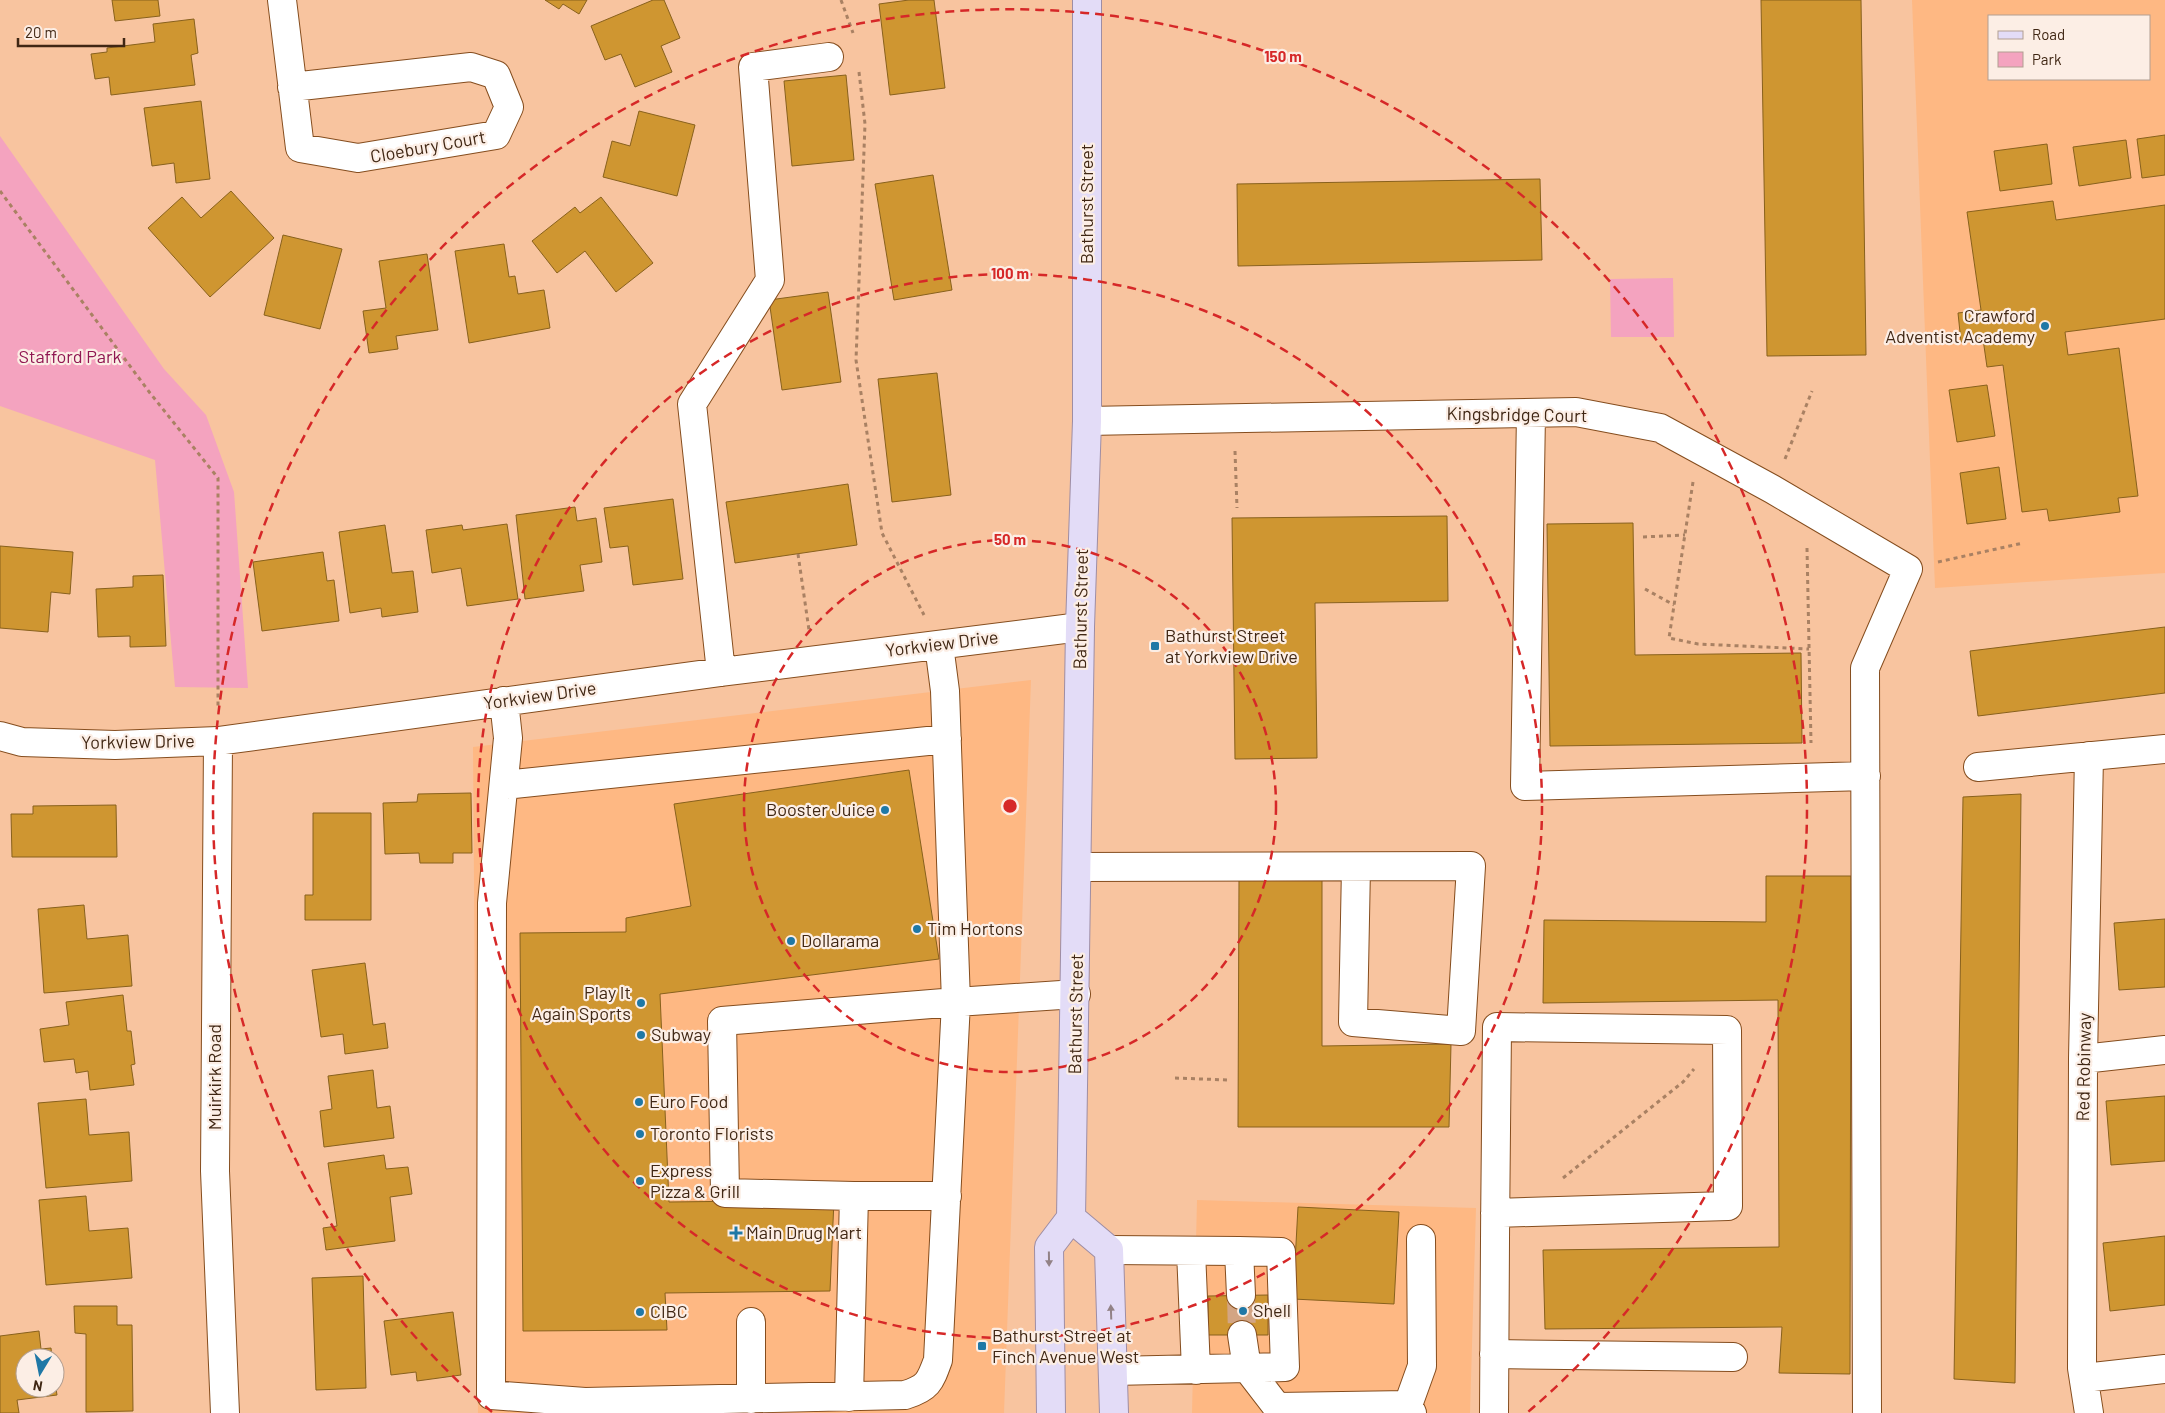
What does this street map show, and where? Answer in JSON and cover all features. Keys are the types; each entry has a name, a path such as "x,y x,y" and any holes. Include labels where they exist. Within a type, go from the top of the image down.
{"main road":[{"name":"Bathurst Street","path":"1071,1218 1078,867 1080,627 1087,421 1087,0"},
{"path":"1051,1413 1049,1247 1071,1218 1109,1250 1114,1413"}],"street":[{"name":"Cloebury Court","path":"282,0 292,88 300,148 358,158 496,135 509,107 496,75 471,67 292,88"},
{"path":"721,672 692,404 770,280 754,67 829,57"},
{"name":"Kingsbridge Court","path":"1087,421 1576,412 1660,428 1772,489 1908,569"},
{"path":"1531,413 1525,786 1866,776"},
{"path":"1867,1413 1865,668 1908,569"},
{"name":"Yorkview Drive","path":"0,736 22,742 115,745 218,741 721,672 1080,627"},
{"path":"504,701 508,738 492,902 491,1395 585,1407 751,1399 905,1395 923,1389 932,1378 938,1360 956,1002 945,691 939,645"},
{"path":"504,784 947,738"},
{"name":"Muirkirk Road","path":"218,741 215,1171 225,1413"},
{"path":"1978,767 2165,748"},
{"name":"Red Robinway","path":"2088,756 2083,1059 2084,1378 2089,1413"},
{"path":"1078,867 1472,866 1461,1031 1353,1022 1356,867"},
{"path":"946,1196 854,1196 726,1192 722,1021 1076,994"},
{"path":"1494,1413 1495,1213 1497,1028 1727,1030 1728,1206 1495,1213"},
{"path":"2083,1059 2165,1050"},
{"path":"849,1397 854,1196"},
{"path":"1242,1335 1247,1368 1277,1410 1410,1409 1422,1366 1421,1239"},
{"path":"1109,1250 1281,1252 1286,1367 1112,1371"},
{"path":"1191,1251 1196,1370"},
{"path":"1239,1251 1241,1296"},
{"path":"751,1322 751,1399"},
{"path":"1494,1354 1733,1357"},
{"path":"2084,1378 2165,1369"}],"path":[{"path":"840,0 856,40"},
{"path":"859,68 865,124 856,360 882,533 939,645"},
{"path":"0,191 150,393 218,478 218,741"},
{"path":"1772,489 1812,391"},
{"path":"1233,418 1237,508"},
{"path":"1699,448 1669,638 1698,644 1809,649"},
{"path":"1806,510 1811,743"},
{"path":"1644,537 1685,535"},
{"path":"1908,569 2023,542"},
{"path":"798,554 814,660"},
{"path":"1645,589 1674,605"},
{"path":"1558,1181 1683,1082 1696,1067"},
{"path":"1175,1078 1228,1080"}],"shaded area":[{"name":"Crawford Adventist Academy","path":"1912,0 2165,0 2165,573 1935,588"},
{"path":"1031,680 1004,1413 478,1413 473,747"},
{"path":"1197,1200 1476,1208 1470,1413 1192,1413"}],"green space":[{"name":"Stafford Park","path":"0,136 164,369 206,415 234,492 248,688 175,687 155,460 0,406"},
{"path":"1673,278 1674,337 1611,337 1610,279"}],"building":[{"path":"112,0 158,0 160,16 115,21"},
{"path":"545,0 587,0 579,14 563,4 559,9"},
{"path":"653,0 664,0 680,38 661,46 672,72 635,87 621,54 605,60 591,26"},
{"path":"909,0 934,0 945,88 890,95 879,4"},
{"path":"1761,0 1861,0 1866,355 1767,356"},
{"path":"194,19 198,53 191,55 195,85 111,95 109,77 95,79 91,54 107,52 107,48 155,42 153,24"},
{"path":"846,75 854,160 792,166 784,81"},
{"path":"201,101 210,179 176,183 174,163 152,166 144,108"},
{"path":"639,111 695,125 677,196 603,177 612,141 630,146"},
{"path":"2165,135 2165,175 2142,178 2137,139"},
{"path":"2126,140 2131,178 2079,186 2073,147"},
{"path":"2047,144 2052,184 2000,191 1994,151"},
{"path":"933,175 952,290 894,300 875,184"},
{"path":"1540,179 1542,260 1238,266 1237,184"},
{"path":"231,191 274,238 210,297 148,228 182,197 201,218"},
{"path":"601,197 653,263 616,292 585,251 557,273 532,241 575,207 580,213"},
{"path":"2053,201 2056,220 2165,205 2165,319 2065,332 2068,355 2119,348 2138,496 2118,498 2120,512 2049,521 2047,509 2022,512 2003,365 1987,367 1983,339 1961,342 1958,313 1981,310 1967,212"},
{"path":"283,235 342,249 320,329 264,315"},
{"path":"504,244 509,277 515,276 518,294 544,290 550,328 469,343 455,251"},
{"path":"427,254 438,330 396,336 398,349 369,353 363,311 386,308 379,261"},
{"path":"828,292 841,382 782,390 769,300"},
{"path":"937,373 951,495 892,502 878,379"},
{"path":"1987,385 1995,436 1957,442 1949,390"},
{"path":"1999,467 2006,519 1967,524 1960,473"},
{"path":"848,484 857,545 735,563 726,502"},
{"path":"673,499 683,579 633,585 628,546 610,548 604,508"},
{"path":"575,507 577,521 596,518 602,562 580,565 584,591 525,599 516,515"},
{"path":"1447,516 1448,601 1315,603 1317,758 1235,759 1232,518"},
{"path":"1633,523 1635,655 1801,653 1802,743 1550,746 1547,524"},
{"path":"507,524 518,599 467,606 461,568 432,573 426,530 462,525 463,530"},
{"path":"385,525 392,573 413,571 418,612 382,617 381,608 350,613 339,532"},
{"path":"0,546 73,552 70,594 51,592 48,632 0,628"},
{"path":"323,552 327,581 334,580 339,621 262,631 253,562"},
{"path":"163,575 166,646 130,647 130,636 98,637 96,589 133,587 133,576"},
{"path":"2165,627 2165,693 1978,716 1970,651"},
{"path":"909,770 939,959 660,994 669,1202 834,1200 830,1291 665,1293 667,1330 523,1331 520,933 626,932 626,918 691,906 674,804"},
{"path":"471,793 472,853 453,853 453,863 420,863 419,853 385,854 383,803 417,802 418,794"},
{"path":"2021,794 2015,1383 1954,1379 1963,797"},
{"path":"116,805 117,857 12,857 11,814 33,814 33,806"},
{"path":"313,813 371,813 371,920 305,920 305,895 313,895"},
{"path":"1239,876 1322,877 1322,1046 1451,1044 1449,1127 1238,1127"},
{"path":"1766,876 1851,876 1850,1374 1779,1373 1782,1327 1545,1329 1543,1250 1779,1247 1778,1000 1543,1003 1544,920 1766,922"},
{"path":"84,905 87,939 128,935 132,986 44,993 38,909"},
{"path":"2165,919 2165,987 2119,990 2114,923"},
{"path":"365,963 373,1025 385,1023 388,1048 345,1054 343,1034 321,1037 312,970"},
{"path":"123,995 127,1031 131,1031 135,1064 131,1065 134,1085 90,1090 88,1071 76,1073 74,1059 44,1062 40,1029 69,1025 66,1002"},
{"path":"373,1070 377,1108 390,1106 394,1138 324,1147 320,1111 332,1109 328,1076"},
{"path":"2165,1096 2165,1161 2111,1165 2106,1101"},
{"path":"86,1099 89,1135 129,1132 132,1181 46,1188 38,1103"},
{"path":"384,1155 386,1169 408,1167 412,1194 390,1197 395,1241 326,1250 323,1228 337,1226 328,1163"},
{"path":"86,1196 89,1231 128,1228 132,1278 46,1285 39,1200"},
{"path":"1298,1207 1399,1212 1394,1304 1293,1299"},
{"path":"2165,1236 2165,1305 2110,1311 2103,1243"},
{"path":"363,1276 366,1388 316,1390 312,1278"},
{"path":"1268,1295 1268,1335 1208,1335 1208,1296"},
{"path":"74,1306 117,1306 117,1325 132,1325 133,1411 86,1412 86,1334 75,1333"},
{"path":"453,1312 461,1375 417,1381 416,1372 391,1375 384,1321"},
{"path":"39,1331 41,1348 15,1348 15,1398 33,1398 17,1400 19,1413 0,1413 0,1336"}],"tunnel":[{"path":"1241,1295 1242,1335"}],"place":[{"name":"Crawford Adventist Academy","path":"2045,326"},
{"name":"Bathurst Street at Yorkview Drive","path":"1155,646"},
{"name":"Booster Juice","path":"885,810"},
{"name":"Tim Hortons","path":"917,929"},
{"name":"Dollarama","path":"791,941"},
{"name":"Play It Again Sports","path":"641,1003"},
{"name":"Subway","path":"641,1035"},
{"name":"Euro Food","path":"639,1102"},
{"name":"Toronto Florists","path":"640,1134"},
{"name":"Express Pizza & Grill","path":"640,1181"},
{"name":"Main Drug Mart","path":"736,1233"},
{"name":"Shell","path":"1243,1311"},
{"name":"CIBC","path":"640,1312"},
{"name":"Bathurst Street at Finch Avenue West","path":"982,1346"}]}
